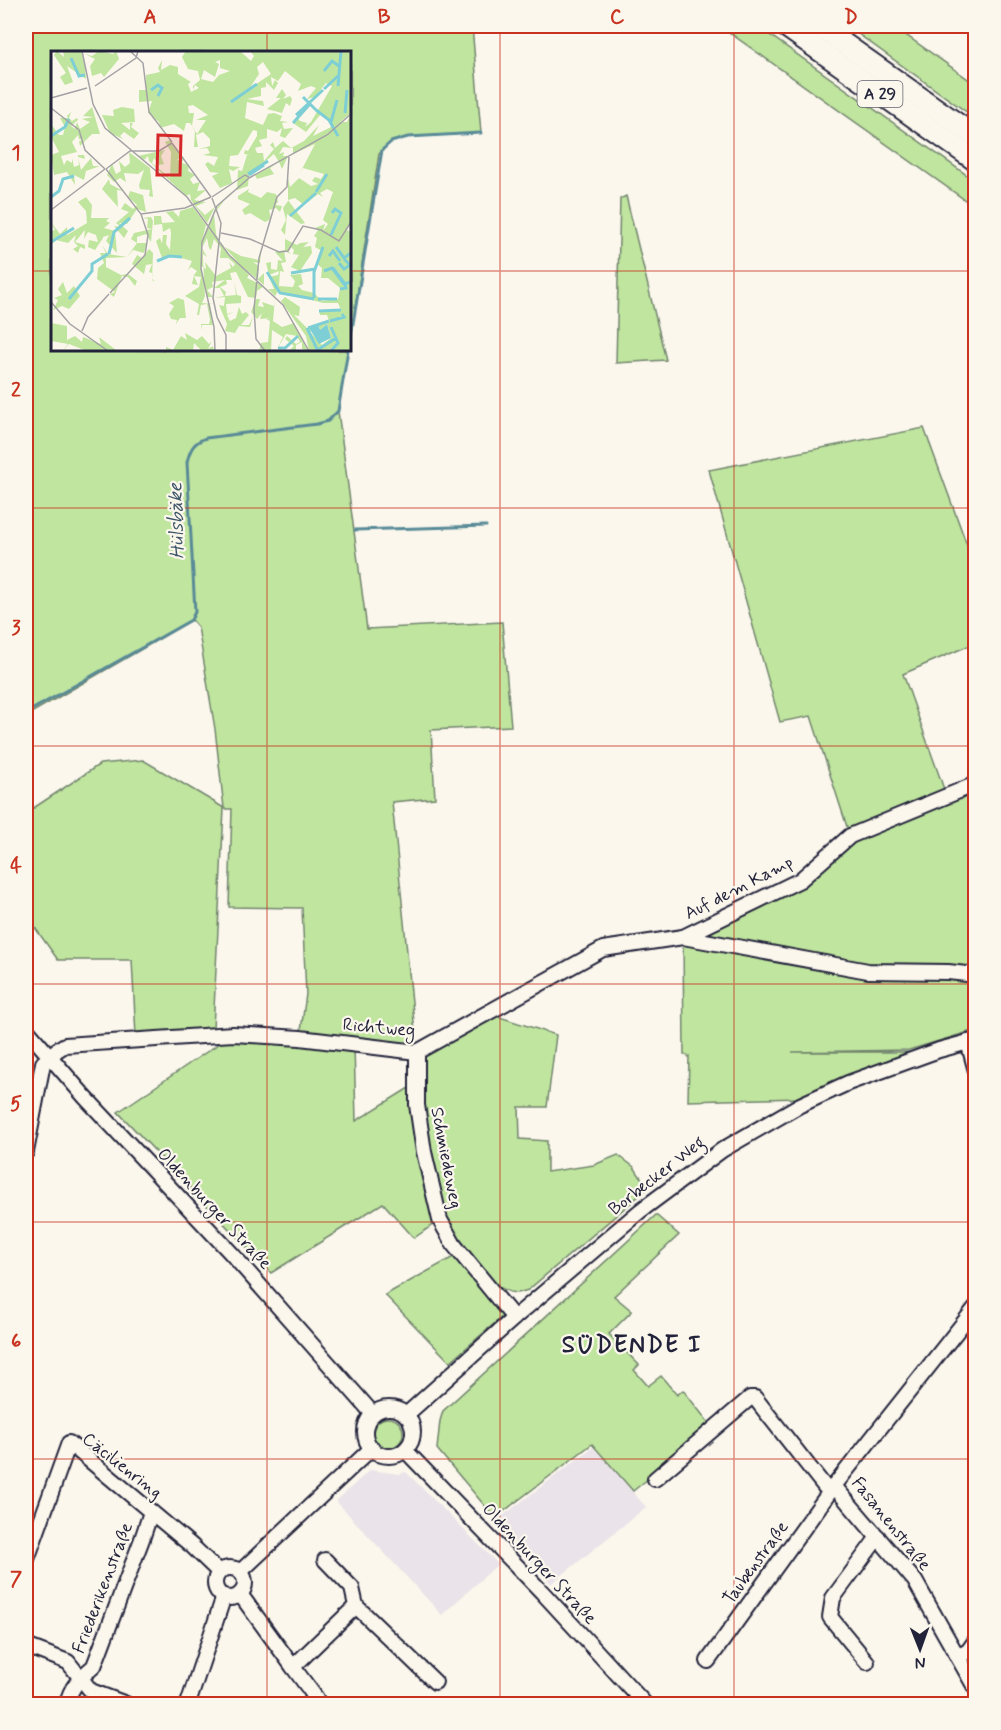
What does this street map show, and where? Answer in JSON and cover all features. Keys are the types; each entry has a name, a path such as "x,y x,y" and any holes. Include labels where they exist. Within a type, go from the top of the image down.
{"highway":[{"name":"A 29","path":"785,26 975,161"},
{"name":"A 29","path":"819,26 975,137"}],"street":[{"name":"Auf dem Kamp","path":"683,937 800,880 850,836 975,784"},
{"name":"Auf dem Kamp","path":"683,937 868,971 948,972 975,975"},
{"name":"Richtweg","path":"50,1056 65,1045 233,1034 300,1038 417,1052 603,948 683,937"},
{"name":"Oldenburger Straße","path":"26,1029 231,1253 373,1414"},
{"path":"972,1041 975,1071"},
{"name":"Borbecker Weg","path":"406,1415 514,1318 655,1198 722,1150 800,1105 848,1083 901,1062 972,1041"},
{"name":"Schmiedeweg","path":"417,1052 417,1105 425,1156 440,1220 454,1245 514,1318"},
{"path":"26,1152 42,1063 50,1056"},
{"name":"Fasanenstraße","path":"975,1307 832,1489 878,1537 915,1581 975,1689"},
{"path":"655,1479 722,1420 750,1398 755,1398 825,1487 832,1489"},
{"path":"384,1408 392,1408 406,1415 413,1429 410,1444 405,1450 391,1456 383,1455 372,1448 366,1439 365,1431 366,1423 373,1414 384,1408"},
{"name":"Cäcilienring","path":"26,1562 69,1443 219,1572"},
{"path":"240,1572 372,1448"},
{"name":"Oldenburger Straße","path":"405,1450 542,1592 645,1704"},
{"name":"Taubenstraße","path":"708,1661 832,1489"},
{"name":"Friederikenstraße","path":"67,1704 69,1692 94,1666 151,1512"},
{"path":"867,1662 830,1617 833,1598 878,1537"},
{"path":"325,1560 352,1588 356,1606 435,1682"},
{"path":"230,1568 240,1572 245,1583 240,1594 233,1597 224,1596 217,1590 216,1576 219,1572 230,1568"},
{"path":"240,1594 316,1698 309,1704"},
{"path":"188,1704 224,1596"},
{"path":"293,1667 356,1606"},
{"path":"958,1657 968,1651 975,1640"},
{"path":"26,1646 68,1662 91,1691 126,1704"}],"shaded area":[{"path":"593,1447 646,1507 551,1584 496,1521"},
{"path":"370,1470 399,1474 406,1472 498,1564 442,1615 336,1501"}],"green space":[{"path":"26,26 472,26 481,133 408,137 391,142 379,154 351,335 351,51 51,51 51,351 348,351 338,411 367,629 502,622 511,726 431,730 435,798 392,802 417,1052 487,1013 556,1035 547,1107 519,1107 520,1139 547,1141 547,1172 594,1165 618,1155 634,1167 648,1188 528,1290 518,1293 510,1292 496,1286 446,1221 424,1105 418,1105 440,1220 414,1238 383,1203 271,1273 118,1112 233,1034 300,1038 306,994 302,908 229,907 232,809 224,809 213,1029 136,1036 132,960 58,960 26,915 26,813 100,764 143,760 224,808 215,729 198,627 192,620 26,716","holes":["354,1045 417,1052 417,1083 356,1121"]},
{"path":"720,26 757,26 975,181 975,207"},
{"path":"847,26 893,26 975,84 975,118"},
{"path":"626,196 666,360 616,363 620,199"},
{"path":"924,428 975,567 975,643 903,674 945,792 975,788 975,1030 909,1050 792,1052 908,1052 798,1098 688,1101 689,1056 684,1055 683,937 800,880 850,836 811,716 780,722 709,470"},
{"path":"656,1215 679,1235 614,1296 632,1311 609,1334 639,1365 634,1370 648,1386 661,1376 677,1395 683,1390 712,1427 633,1491 592,1444 495,1518 437,1449 443,1411"},
{"path":"457,1255 504,1315 450,1362 385,1295"},
{"path":"388,1418 399,1422 403,1433 399,1444 388,1448 377,1444 373,1433 377,1422"}],"waterway":[{"name":"Hülsbäke","path":"351,335 382,150 391,142 408,137 481,133"},
{"name":"Hülsbäke","path":"26,713 191,620 195,612 187,462 193,447 206,438 328,421 338,411 348,351"},
{"path":"355,530 486,526"}],"district":[{"name":"SÜDENDE I","path":"632,1345"}]}
